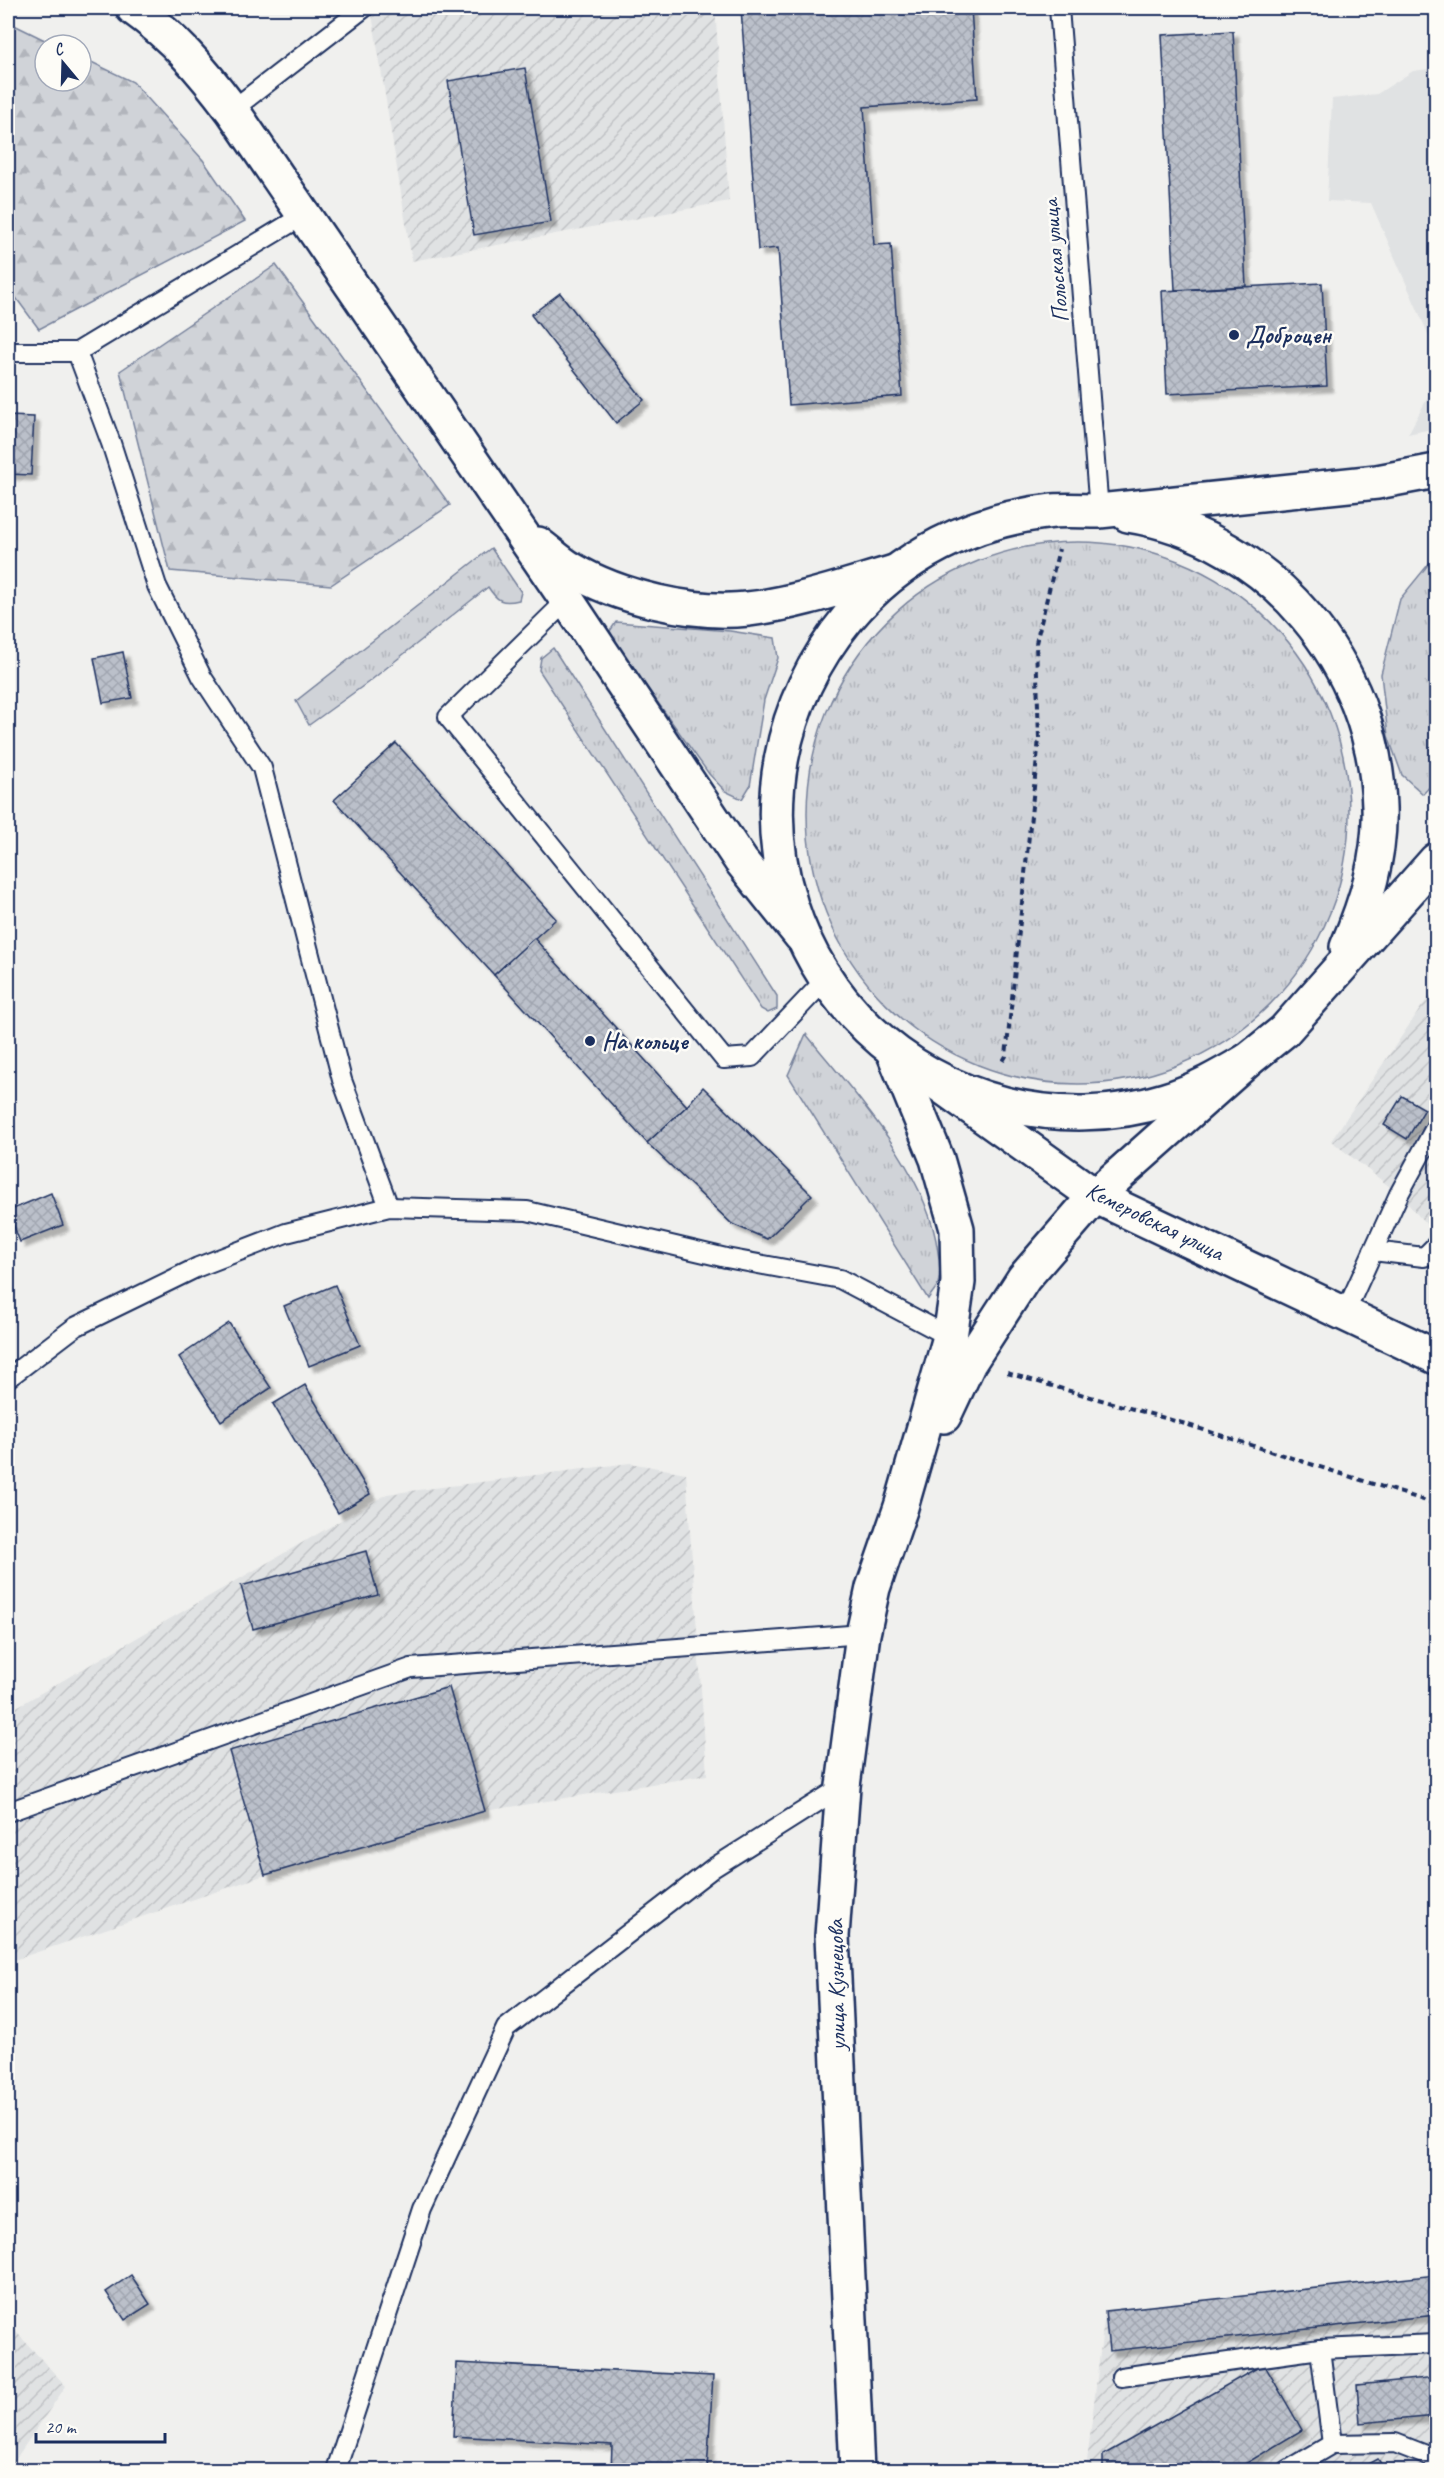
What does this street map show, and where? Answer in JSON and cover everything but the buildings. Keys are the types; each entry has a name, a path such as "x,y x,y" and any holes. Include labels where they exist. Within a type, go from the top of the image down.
{"main road":[{"path":"133,8 160,27 201,68 232,110 567,600 741,861 804,940"},
{"path":"1248,1060 1197,1088 1164,1101 1118,1110 1060,1112 1026,1109 980,1097 935,1077 893,1051 857,1017 826,979 804,940 788,897 778,853 776,807 780,762 791,718 808,676 832,638 860,603 894,572 931,549 970,530 1012,518 1055,511 1099,511 1377,482 1437,471"},
{"path":"1099,511 1142,517 1191,532 1236,555 1277,585 1312,621 1340,663 1361,709 1376,768 1379,808 1376,858 1364,908 1344,954 1316,997"},
{"path":"520,531 571,569 628,594 697,609 746,609 789,602 894,572"},
{"path":"959,1350 1095,1196 1248,1060 1284,1031 1437,860"},
{"path":"893,1051 937,1159 957,1228 959,1350"},
{"name":"Кемеровская улица","path":"893,1051 1095,1196 1437,1357"},
{"name":"улица Кузнецова","path":"857,2470 832,1936 843,1786 863,1634 873,1588 959,1350"}],"lane":[{"path":"232,110 364,8"},
{"name":"Польская улица","path":"1059,8 1099,511"},
{"path":"8,352 77,352 304,215"},
{"path":"77,352 111,443 157,586 202,677 262,768 342,1080 389,1207"},
{"path":"567,600 448,717 724,1059 752,1057 826,979"},
{"path":"1344,1312 1399,1194 1437,1126"},
{"path":"8,1378 75,1328 198,1267 286,1233 389,1207 527,1211 726,1258 840,1279 959,1350"},
{"path":"1373,1251 1424,1257 1437,1245"},
{"path":"8,1812 411,1668 863,1634"},
{"path":"336,2470 422,2209 506,2028 713,1868 843,1786"},
{"path":"1121,2377 1320,2349 1437,2344"},
{"path":"1320,2349 1332,2444"},
{"path":"1288,2470 1332,2444 1395,2443 1437,2459"}],"path":[{"path":"980,1097 1006,1056 1039,739 1036,643 1063,531 1099,511"},
{"path":"959,1350 1437,1504"}],"shaded area":[{"path":"371,8 715,8 729,201 412,261"},
{"path":"1436,68 1436,352 1371,203 1327,201 1332,99 1377,94 1413,71"},
{"path":"1436,382 1436,428 1408,434"},
{"path":"1436,989 1436,1235 1399,1194 1331,1141 1422,1006"},
{"path":"630,1463 686,1473 707,1775 485,1811 265,1875 8,1962 8,1712 387,1494"},
{"path":"1436,2275 1436,2470 1086,2470 1105,2311"},
{"path":"8,2323 66,2386 8,2470"}],"green space":[{"path":"8,22 33,34 33,93 93,93 93,63 133,82 203,160 245,221 39,329 8,287"},
{"path":"276,265 450,505 331,585 170,571 120,371"},
{"path":"1078,542 1131,547 1182,563 1229,588 1270,621 1303,662 1328,709 1344,760 1349,813 1344,866 1328,917 1303,964 1270,1005 1229,1038 1182,1063 1131,1079 1078,1084 1025,1079 974,1063 927,1038 886,1005 853,964 828,917 812,866 807,813 812,760 828,709 853,662 886,621 927,588 974,563 1025,547"},
{"path":"491,548 521,592 519,600 508,602 500,600 488,587 370,681 309,725 296,701"},
{"path":"1436,555 1436,780 1423,794 1402,775 1388,736 1381,674 1400,599"},
{"path":"616,622 730,631 775,638 778,658 764,700 750,786 742,799 725,791 709,774 618,647 610,631"},
{"path":"553,648 777,996 777,1009 768,1013 761,1009 539,670 541,658"},
{"path":"806,1034 887,1136 905,1163 920,1192 931,1222 940,1264 938,1284 928,1299 788,1075"}],"place":[{"name":"Доброцен","path":"1234,335"},
{"name":"На кольце","path":"590,1041"}]}
